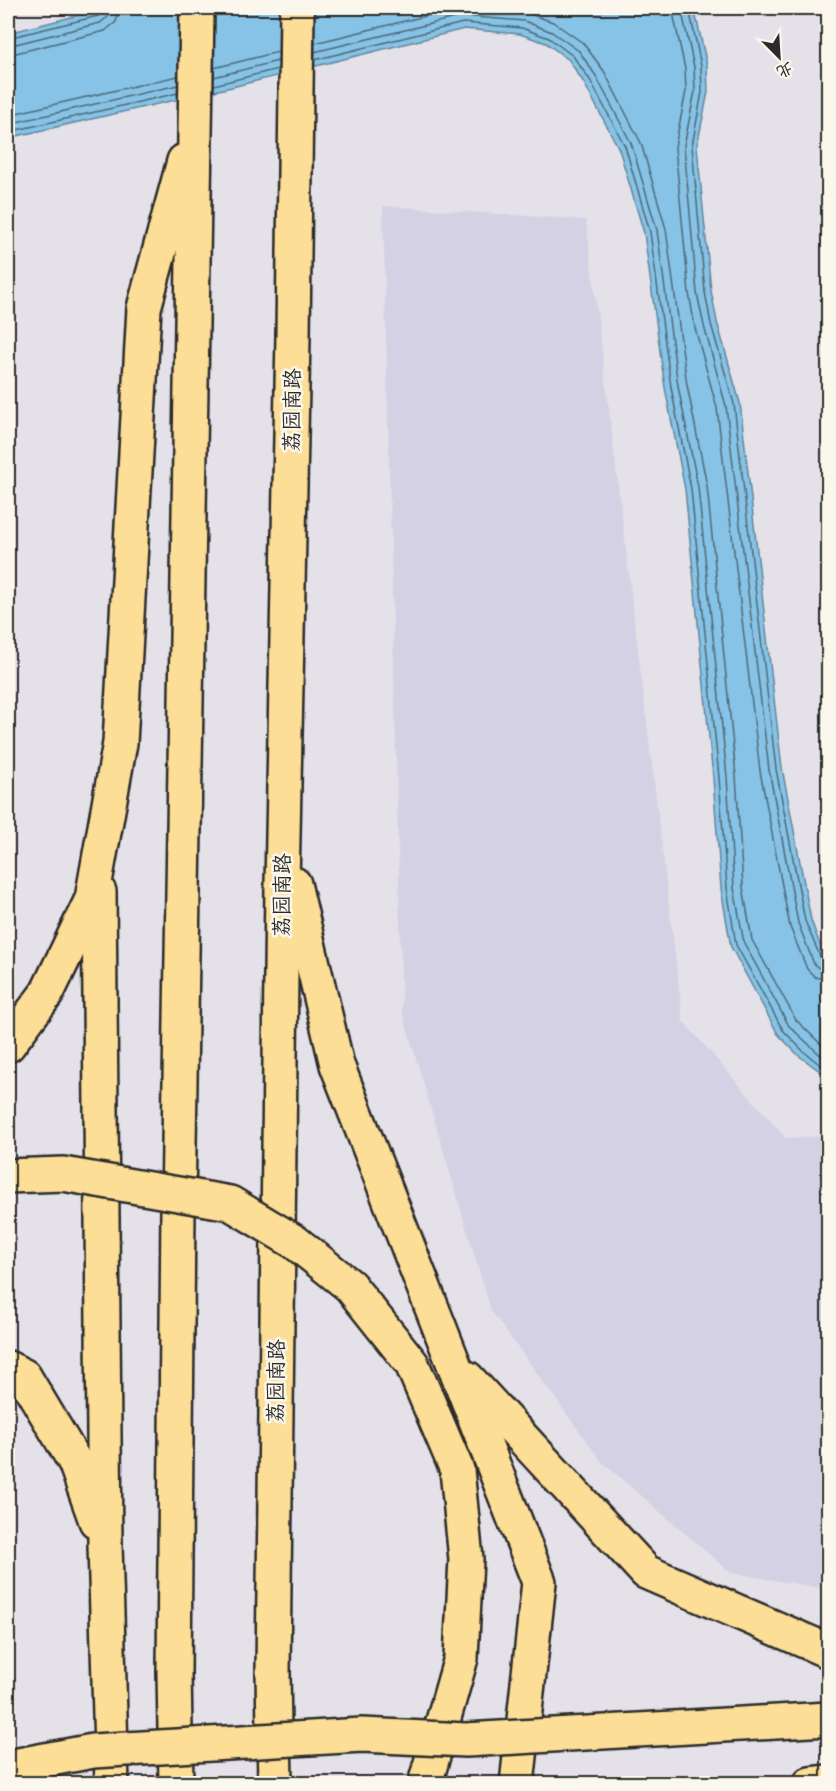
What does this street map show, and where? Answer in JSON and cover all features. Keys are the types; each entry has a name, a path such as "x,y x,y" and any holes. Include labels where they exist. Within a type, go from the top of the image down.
{"main road":[{"path":"176,1784 174,1673 177,1208 198,8"},
{"name":"荔园南路","path":"275,1784 273,1672 283,838 297,8"},
{"path":"8,1045 47,993 92,899 120,743 144,308 196,116"},
{"path":"283,838 337,1065 539,1582 517,1784"},
{"path":"99,863 105,1545 112,1784"},
{"path":"8,1176 63,1174 230,1203 295,1242 350,1286 412,1364 457,1470 466,1559 461,1658 425,1784"},
{"path":"455,1365 646,1572 828,1659"},
{"path":"8,1368 24,1376 75,1462 105,1545"},
{"path":"8,1767 93,1751 362,1734 466,1740 828,1719"},
{"path":"810,1784 828,1782"}],"shaded area":[{"path":"383,206 586,220 683,1021 786,1138 828,1136 828,1589 731,1573 602,1462 491,1311 402,1011"}],"water":[{"path":"107,8 694,8 707,65 708,92 697,146 711,291 717,322 740,403 782,768 811,920 828,961 828,1077 798,1055 778,1034 731,947 721,889 713,778 685,489 665,388 644,233 619,149 584,83 569,60 546,43 520,34 464,29 232,87 8,138 8,33"}]}
